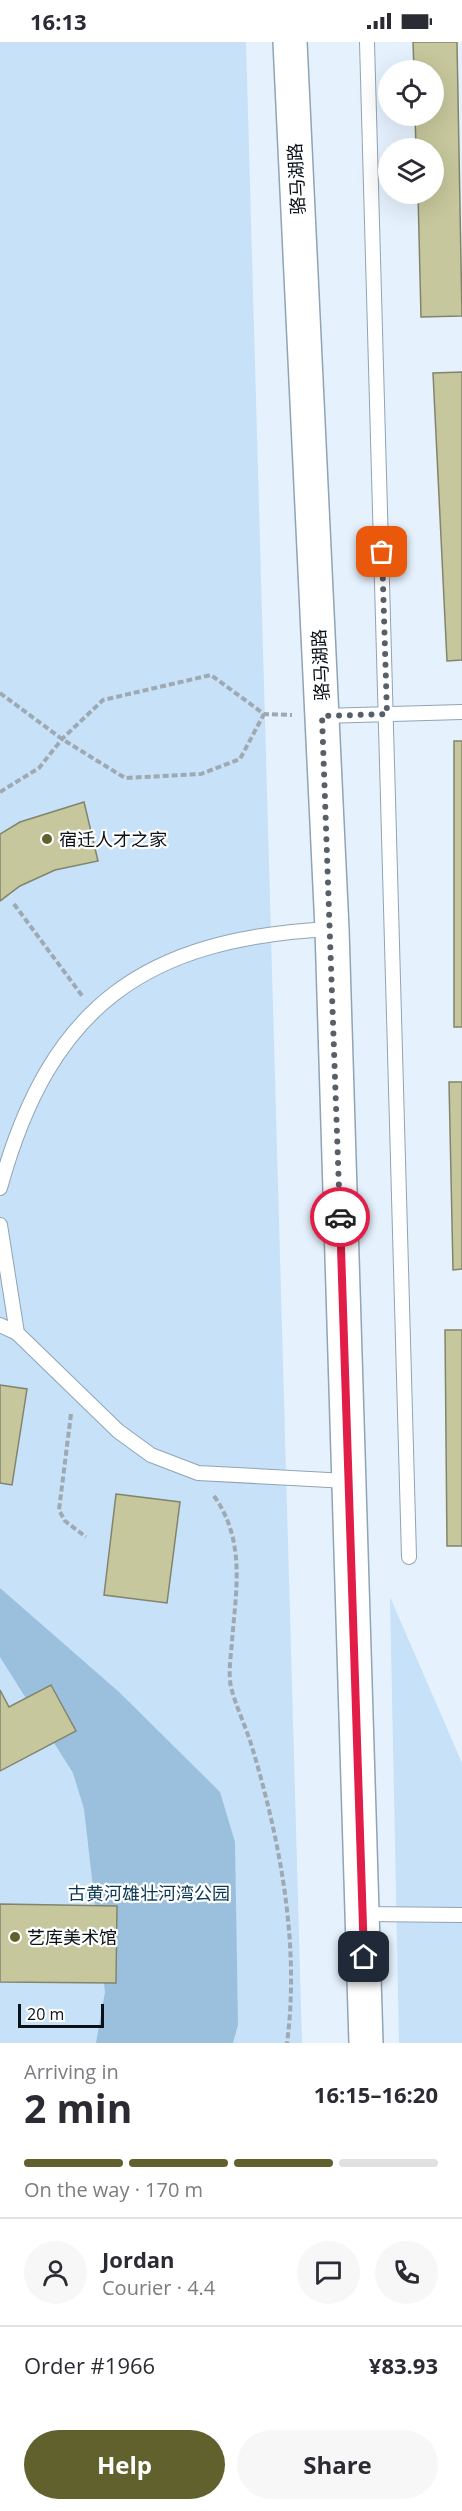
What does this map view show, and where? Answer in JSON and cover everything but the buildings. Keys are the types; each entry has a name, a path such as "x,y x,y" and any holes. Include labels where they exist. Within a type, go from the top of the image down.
{"street":[{"name":"骆马湖路","path":"290,42 332,929 347,1481 366,2043"}],"lane":[{"path":"367,42 410,1557"},
{"path":"322,716 462,712"},
{"path":"0,1188 10,1153 30,1100 57,1052 93,1009 143,972 191,955 279,932 332,929"},
{"path":"0,1225 17,1333"},
{"path":"0,1325 17,1333 118,1431 151,1455 198,1473 347,1481"},
{"path":"363,1914 462,1915"}],"path":[{"path":"0,693 62,739 125,778 201,774 240,759 264,714 211,675 103,700 62,739 39,768 0,792"},
{"path":"14,904 93,1009"},
{"path":"74,1387 59,1510 65,1521 86,1537"},
{"path":"198,1473 223,1508 237,1555 230,1685 251,1746 273,1824 285,1908 292,2001 287,2043"}],"green space":[{"name":"古黄河雄壮河湾公园","path":"0,42 246,42 302,2043 0,2043"},
{"path":"390,1597 462,1763 462,2043 399,2043"}],"shaded area":[{"path":"0,1588 119,1692 220,1792 235,1842 238,2025 233,2043 96,2043 105,1992 84,1809 73,1773 0,1657"}],"way so far":[{"path":"340,1217 332,929 322,716 387,714 382,552"}],"place":[{"name":"宿迁人才之家","path":"47,839"},
{"name":"艺库美术馆","path":"15,1937"}],"route":[{"path":"340,1217 364,1957"}]}
